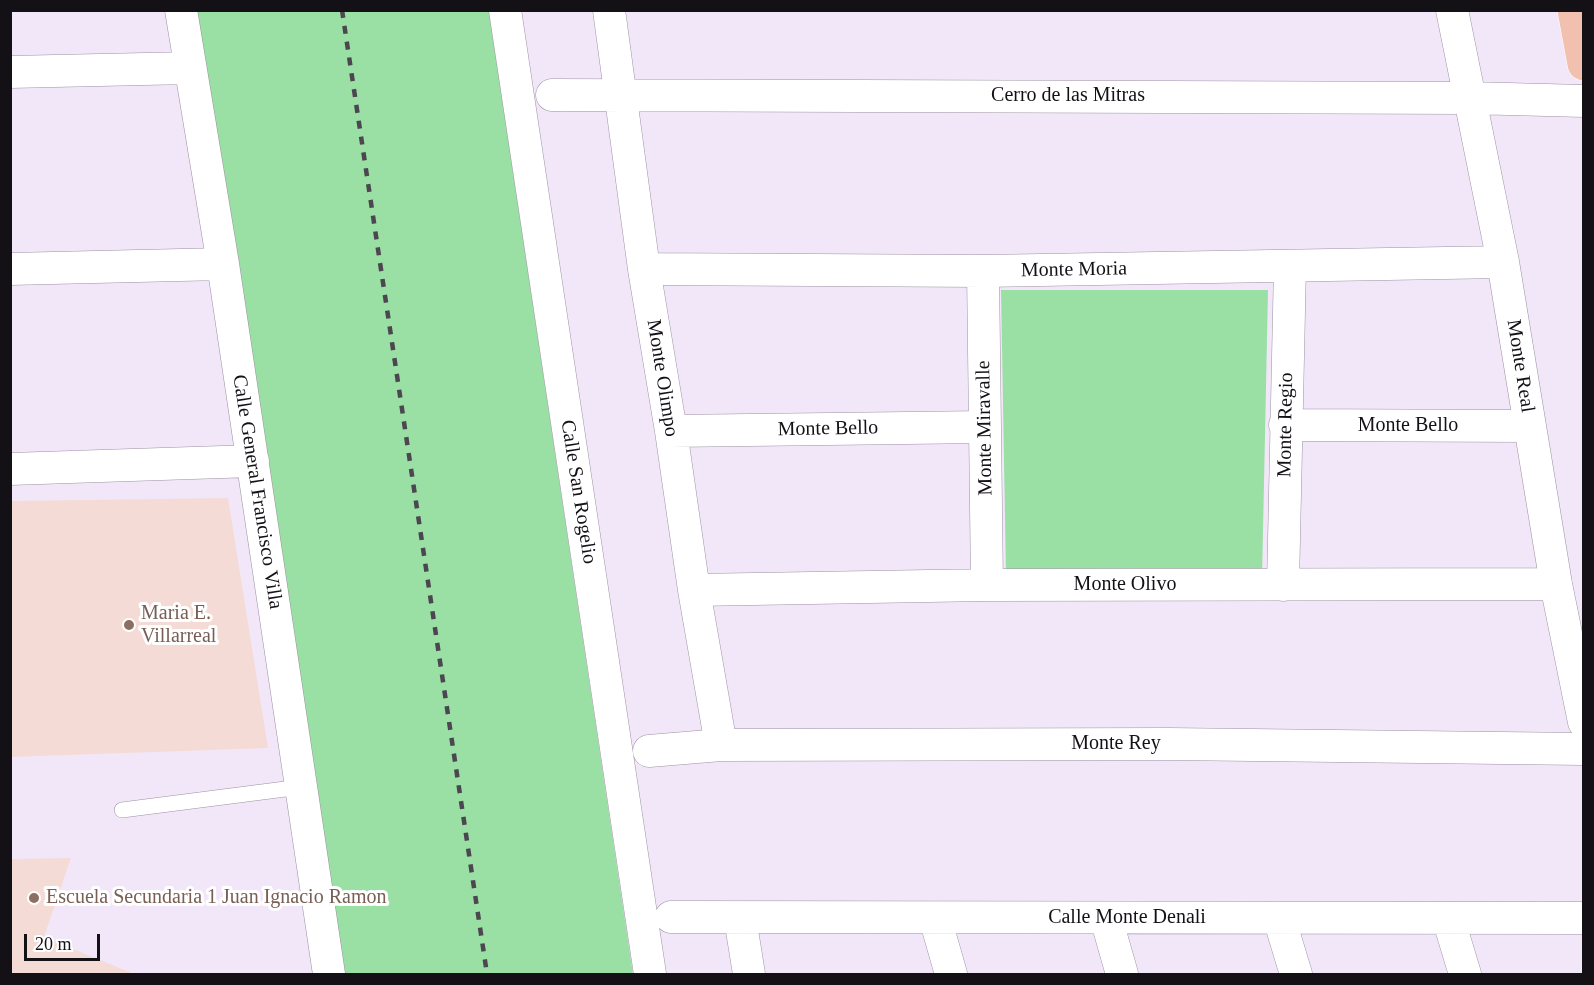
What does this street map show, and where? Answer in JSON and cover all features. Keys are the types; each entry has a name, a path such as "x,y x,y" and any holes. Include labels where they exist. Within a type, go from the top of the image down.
{"main road":[{"path":"1574,10 1584,64"}],"street":[{"name":"Calle General Francisco Villa","path":"181,10 223,264 329,975"},
{"name":"Calle San Rogelio","path":"505,10 650,975"},
{"name":"Monte Olimpo","path":"609,10 644,268 720,745"},
{"name":"Monte Real","path":"1452,10 1503,262 1556,585 1584,722"},
{"path":"10,72 189,68"},
{"name":"Cerro de las Mitras","path":"552,94 1470,98 1584,101"},
{"name":"Monte Moria","path":"644,268 983,271 1503,262"},
{"path":"10,268 223,264"},
{"name":"Monte Regio","path":"1283,585 1290,266"},
{"name":"Monte Miravalle","path":"983,271 987,585"},
{"name":"Monte Bello","path":"1285,425 1530,426"},
{"name":"Monte Bello","path":"671,431 985,427"},
{"path":"10,470 253,461"},
{"name":"Monte Olivo","path":"694,590 987,585 1556,585"},
{"name":"Monte Rey","path":"650,751 720,745 1169,744 1584,748"},
{"name":"Calle Monte Denali","path":"671,917 1584,918"},
{"path":"740,918 749,975"},
{"path":"935,918 951,975"},
{"path":"1106,918 1122,975"},
{"path":"1279,918 1296,975"},
{"path":"1448,918 1465,975"}],"lane":[{"path":"122,810 301,787"}],"shaded area":[{"name":"Maria E. Villarreal","path":"228,498 268,748 11,757 11,501"},
{"name":"Escuela Secundaria 1 Juan Ignacio Ramon","path":"71,858 44,937 134,974 11,974 11,859"}],"green space":[{"path":"195,11 489,11 633,974 345,974"},
{"path":"1001,290 1268,290 1262,579 1006,574"}],"railway":[{"path":"342,10 487,974"}],"place":[{"name":"Maria E. Villarreal","path":"129,625"},
{"name":"Escuela Secundaria 1 Juan Ignacio Ramon","path":"34,898"}]}
